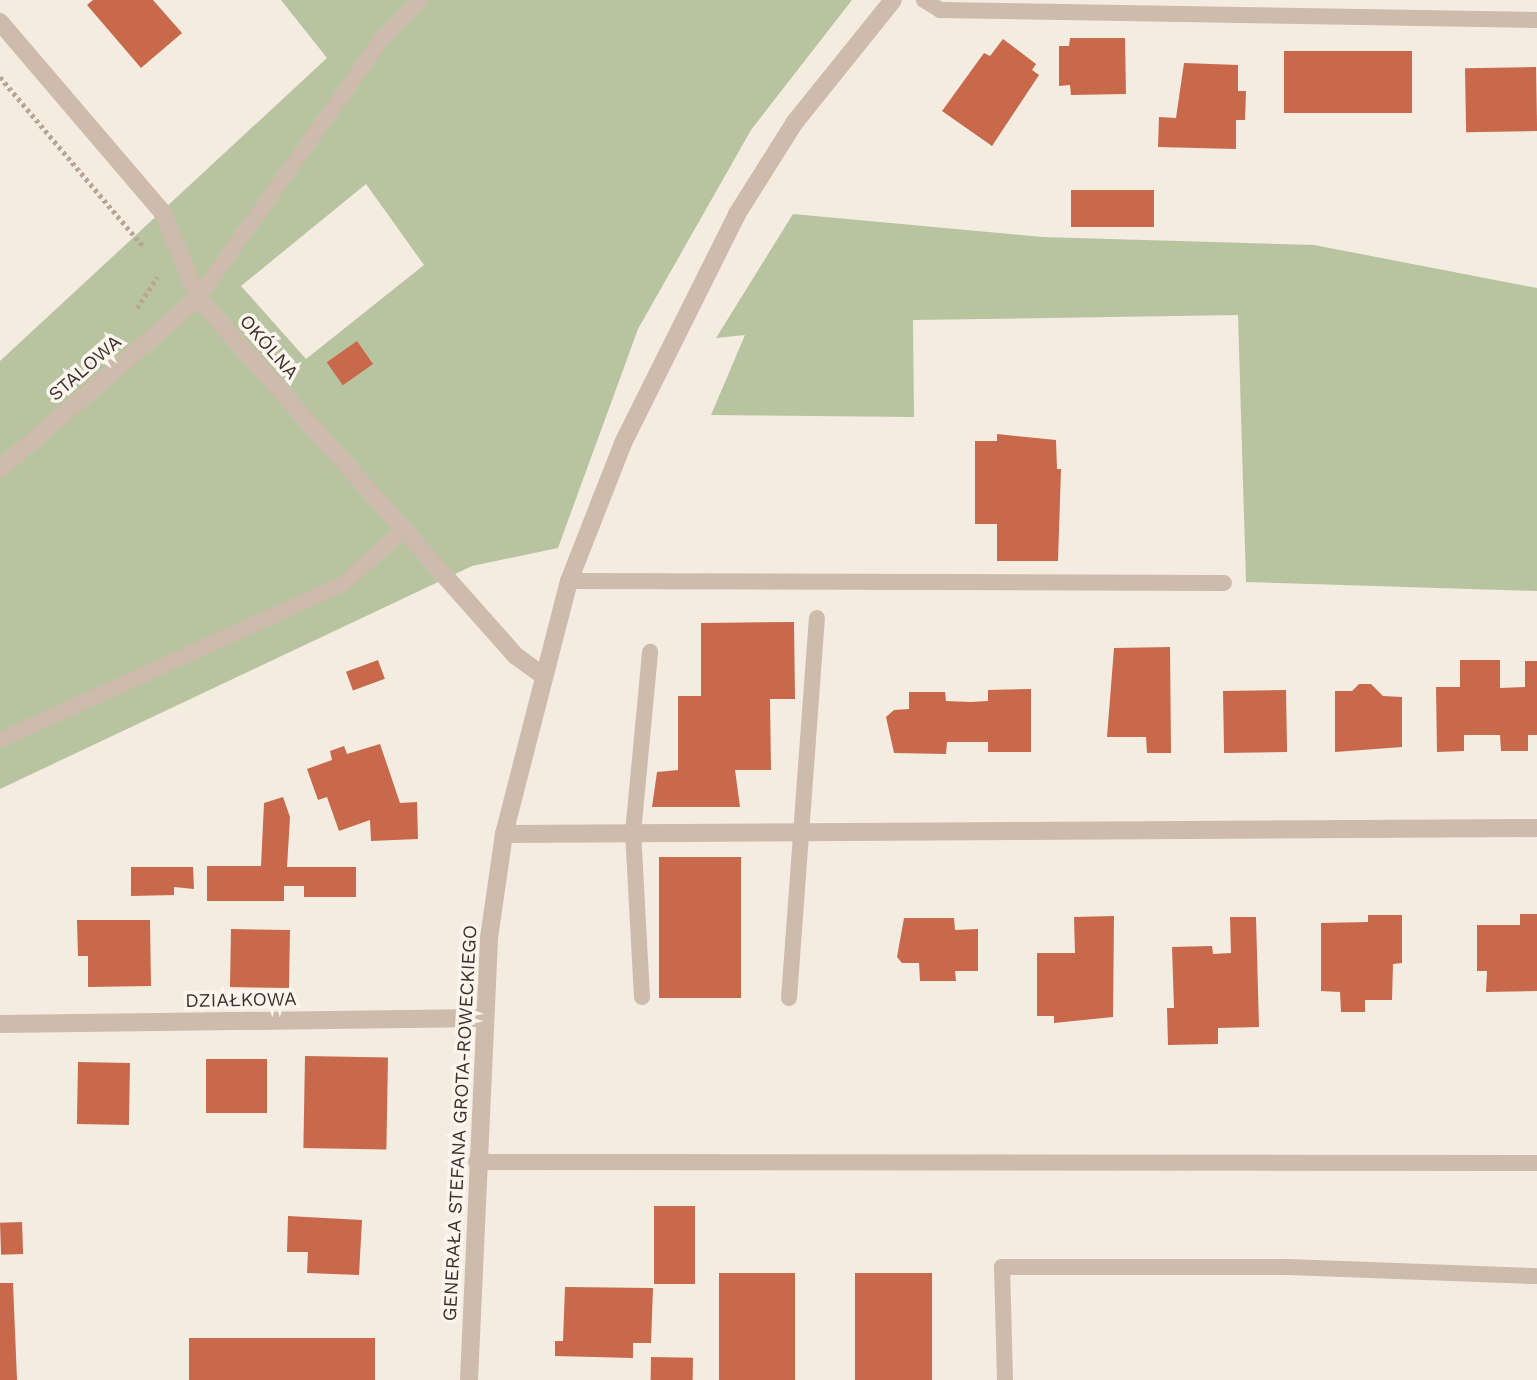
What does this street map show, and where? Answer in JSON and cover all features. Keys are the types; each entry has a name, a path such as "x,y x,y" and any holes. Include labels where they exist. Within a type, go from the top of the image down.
{"street":[{"name":"GENERAŁA STEFANA GROTA-ROWECKIEGO","path":"469,1380 483,1018 504,834 541,674 569,582 623,443 737,214 795,122 893,0"},
{"name":"OKÓLNA","path":"0,22 163,213 198,298 516,656 541,674"},
{"name":"STALOWA","path":"0,469 198,298"},
{"path":"504,834 1537,828"},
{"name":"DZIAŁKOWA","path":"0,1024 483,1018"}],"lane":[{"path":"198,298 383,38 420,0"},
{"path":"924,0 940,10 1537,20"},
{"path":"0,740 344,583 403,530"},
{"path":"569,582 1224,583"},
{"path":"789,998 817,618"},
{"path":"642,997 633,833 650,652"},
{"path":"476,1162 1537,1163"},
{"path":"1005,1380 1002,1267 1288,1267 1537,1276"}],"path":[{"path":"0,77 153,258"},
{"path":"129,321 162,269"}],"green space":[{"path":"281,0 852,0 751,130 638,329 558,548 472,566 0,789 0,361 327,58","holes":["366,184 424,265 306,359 241,286"]},
{"path":"793,214 1042,237 1314,245 1537,288 1537,591 1246,582 1238,315 913,320 914,417 711,415 745,335 716,338"}],"building":[{"path":"93,0 153,0 182,33 141,68 87,5"},
{"path":"1070,38 1125,38 1126,94 1071,95 1070,85 1059,86 1059,46 1069,46"},
{"path":"1003,39 1036,64 1032,70 1039,75 992,146 942,111 984,53 990,56"},
{"path":"1284,51 1412,51 1412,113 1284,113"},
{"path":"1184,63 1238,65 1238,91 1246,91 1245,120 1236,120 1236,149 1158,147 1159,117 1176,118"},
{"path":"1536,67 1537,131 1466,132 1465,68"},
{"path":"1071,190 1154,190 1154,227 1071,227"},
{"path":"357,341 373,364 343,385 327,362"},
{"path":"997,434 1056,440 1057,469 1061,469 1058,561 997,561 997,524 975,524 975,441 997,441"},
{"path":"794,622 795,699 770,699 771,770 735,770 740,807 652,807 657,772 678,770 678,696 701,696 701,623"},
{"path":"1170,647 1171,753 1147,753 1146,737 1107,737 1114,648"},
{"path":"378,660 385,679 353,690 346,672"},
{"path":"1460,660 1500,660 1500,688 1525,687 1525,661 1537,661 1537,735 1528,735 1528,751 1501,751 1500,735 1464,735 1464,751 1437,752 1436,687 1460,687"},
{"path":"1359,684 1371,684 1383,696 1402,697 1402,747 1335,752 1335,691 1352,691"},
{"path":"1031,689 1031,752 988,752 988,742 947,742 946,754 894,753 886,717 894,710 909,709 909,692 945,692 946,701 971,702 988,701 988,690"},
{"path":"1286,690 1287,752 1224,753 1223,691"},
{"path":"380,744 400,803 417,802 418,839 371,841 370,820 339,831 327,797 318,800 307,769 332,760 330,751 344,746 347,754"},
{"path":"283,797 290,817 287,867 356,867 356,897 304,897 304,886 284,886 284,901 207,901 207,866 261,866 264,803"},
{"path":"659,857 741,857 741,998 659,998"},
{"path":"131,867 193,867 194,889 174,887 174,895 131,896"},
{"path":"1520,914 1537,914 1537,991 1486,992 1487,971 1477,971 1477,925 1520,925"},
{"path":"1368,915 1402,915 1402,963 1393,964 1392,1000 1365,1000 1365,1012 1341,1012 1340,992 1321,991 1321,923 1368,922"},
{"path":"1114,916 1113,1017 1054,1023 1054,1016 1037,1016 1037,953 1075,953 1074,917"},
{"path":"1230,917 1256,917 1259,1027 1218,1028 1218,1044 1168,1045 1167,1008 1174,1008 1172,947 1212,946 1213,954 1231,953"},
{"path":"904,918 954,918 955,930 978,929 978,971 955,971 956,981 920,981 919,963 902,963 897,957"},
{"path":"77,920 150,920 151,986 88,987 88,956 78,956"},
{"path":"231,929 290,930 289,988 230,987"},
{"path":"305,1056 388,1057 386,1149 303,1148"},
{"path":"206,1059 267,1059 267,1113 206,1113"},
{"path":"78,1062 130,1063 129,1125 77,1124"},
{"path":"654,1206 695,1206 695,1284 654,1284"},
{"path":"288,1216 362,1220 359,1275 307,1273 308,1252 287,1252"},
{"path":"22,1222 23,1254 1,1255 0,1223"},
{"path":"719,1273 795,1273 795,1380 719,1380"},
{"path":"855,1273 932,1273 932,1380 855,1380"},
{"path":"0,1283 13,1283 17,1380 0,1380"},
{"path":"565,1287 653,1288 651,1343 633,1343 633,1358 555,1356 555,1341 563,1341"},
{"path":"189,1338 375,1338 375,1380 189,1380"},
{"path":"651,1357 693,1358 693,1380 651,1380"}]}
